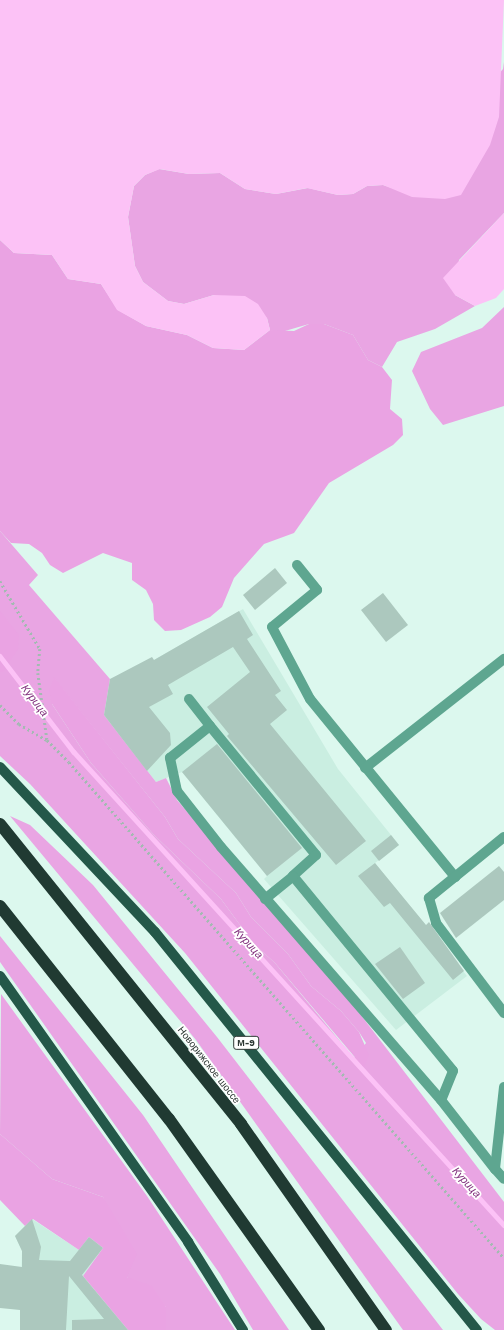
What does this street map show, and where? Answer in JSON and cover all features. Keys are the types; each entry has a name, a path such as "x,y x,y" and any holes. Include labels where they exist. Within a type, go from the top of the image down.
{"highway":[{"name":"Новорижское шоссе","path":"0,824 241,1124 386,1330"},
{"path":"0,906 169,1119 319,1330"}],"main road":[{"name":"М-9","path":"0,767 154,932 476,1328"},
{"path":"0,976 188,1242 243,1330"}],"lane":[{"path":"297,565 317,590 272,628 310,699 455,877"},
{"path":"366,768 504,659"},
{"path":"189,699 316,855 265,899"},
{"path":"210,726 170,758 172,776 190,808 265,899 441,1100 504,1179"},
{"path":"504,837 429,898 436,923 504,1013"},
{"path":"293,876 453,1071 441,1100"},
{"path":"496,1169 504,1087"}],"path":[{"path":"0,582 40,649 38,673 47,740"},
{"path":"0,705 20,724 47,740 504,1258"}],"shaded area":[{"path":"0,0 504,0 499,117 490,145 461,195 445,199 412,197 383,185 367,186 353,194 338,195 307,188 276,194 245,189 220,173 189,174 160,169 145,175 134,186 128,217 135,266 143,282 168,301 184,304 214,295 245,296 258,304 267,318 270,330 244,350 213,348 187,335 146,326 117,310 101,284 68,279 52,255 14,253 0,240"},
{"path":"504,62 504,213 459,260 455,295 475,306 435,329 397,342 382,367 368,360 353,335 324,324 309,324 278,333 270,330 267,318 214,295 184,304 168,301 143,282 135,266 128,217 134,186 145,175 159,169 189,174 220,173 245,189 276,194 308,188 338,195 353,194 367,186 383,185 398,190 503,69"},
{"path":"504,213 504,289 496,298 475,306 455,295 443,278"},
{"path":"0,240 14,253 52,255 68,279 101,284 118,310 146,326 187,335 213,348 244,350 270,330 294,331 309,324 324,324 353,335 368,360 382,367 392,380 390,409 402,419 403,435 393,445 329,483 294,533 264,544 234,578 222,607 210,617 181,630 165,631 154,620 153,604 146,590 132,580 132,563 103,553 63,573 50,565 42,553 29,544 11,543 0,531"},
{"path":"504,307 504,406 443,425 430,409 412,371 421,352 482,328"},
{"path":"0,531 38,575 29,585 110,679 104,715 156,782 166,778 177,800 357,1010 504,1202 504,1330 495,1330 481,1319 458,1294 185,953 30,784 0,756","holes":["54,678 165,817 178,839 236,893 251,917 288,954 311,986 341,1011 359,1032 366,1043 354,1058 275,963 254,944 221,899 154,835 91,763 52,704"]},
{"path":"243,609 338,769 399,845 375,863 467,976 396,1030 264,879 267,876 182,772 156,782 104,715 110,679 154,660"},
{"path":"0,611 19,635 18,649 3,672 0,672"},
{"path":"54,677 165,817 178,839 236,893 251,917 288,954 311,986 341,1011 359,1032 369,1055 364,1068 275,963 254,944 221,899 154,835 91,763 52,704 49,691"},
{"path":"10,816 30,825 93,885 217,1037 443,1330 403,1330 196,1040"},
{"path":"0,936 143,1115 289,1330 253,1330 220,1274 0,962"},
{"path":"1,994 147,1196 235,1330 166,1330 166,1307 127,1277 103,1197 52,1179 0,1134"},
{"path":"0,1134 52,1179 103,1197 137,1254 127,1277 152,1286 166,1307 166,1330 128,1330 83,1276 103,1248 89,1237 79,1250 33,1219 25,1226 0,1200"},
{"path":"32,1219 79,1250 89,1237 103,1248 83,1276 128,1330 20,1330 22,1251 15,1236"}],"building":[{"path":"275,568 287,583 255,610 243,595"},
{"path":"383,593 408,625 386,642 361,610"},
{"path":"239,611 253,635 247,639 281,691 275,695 287,710 270,724 366,841 336,865 227,736 229,734 207,707 250,672 233,647 168,685 173,694 149,707 170,733 171,745 147,771 104,715 110,679 152,657 154,660"},
{"path":"217,744 302,848 267,876 182,772"},
{"path":"391,835 399,845 379,861 371,851"},
{"path":"375,863 426,925 429,922 464,971 453,980 390,903 384,907 358,876"},
{"path":"499,866 504,872 504,900 456,938 440,913"},
{"path":"400,947 425,983 403,999 375,964"},
{"path":"32,1219 41,1247 39,1260 70,1261 89,1237 103,1248 82,1275 128,1330 72,1330 72,1320 104,1319 69,1276 66,1330 20,1330 20,1310 0,1308 0,1264 22,1267 22,1251 15,1236"}],"waterway":[{"name":"Курица","path":"0,656 74,752 504,1225"}]}
